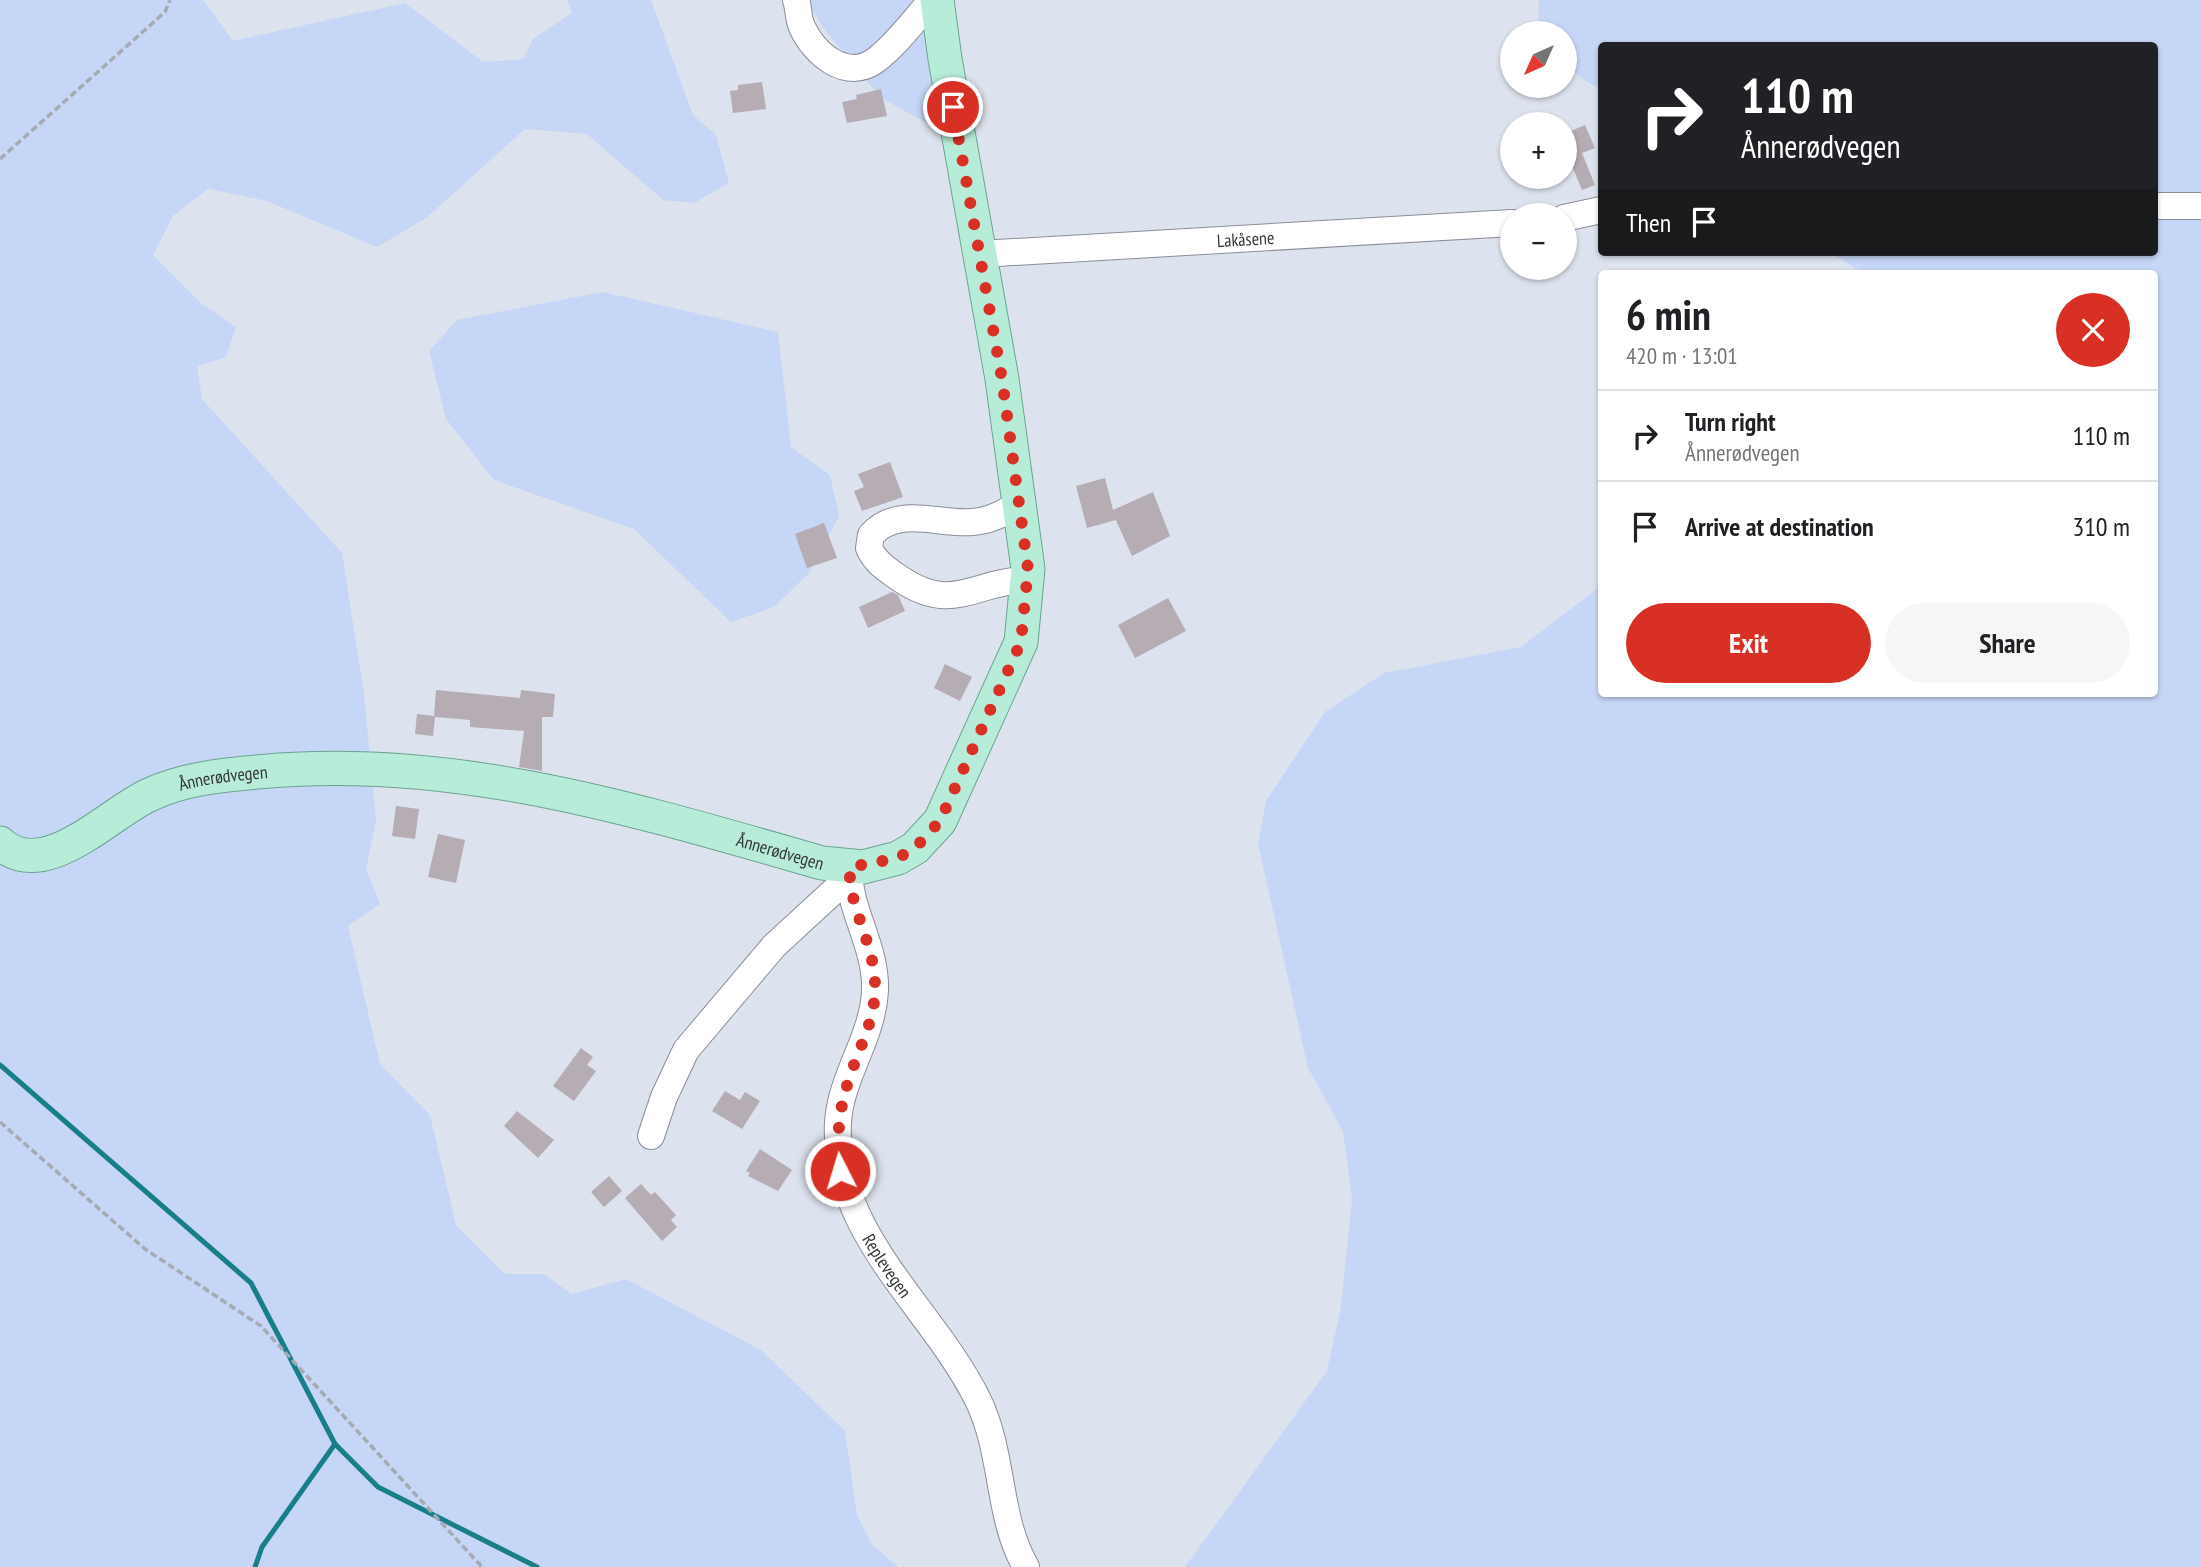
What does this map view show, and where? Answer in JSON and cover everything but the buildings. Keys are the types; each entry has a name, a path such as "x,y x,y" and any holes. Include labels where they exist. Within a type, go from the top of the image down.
{"main road":[{"name":"Ånnerødvegen","path":"0,843 21,854 57,851 72,845 130,805 174,785 243,773 329,766 424,772 551,791 615,804 849,872 898,858 915,848 940,821 1021,642 1028,580 1002,379 937,0"}],"street":[{"path":"796,0 802,27 814,46 835,64 852,68 867,65 890,47 932,0"},
{"path":"2158,206 2201,206"},
{"path":"1577,215 1598,211"},
{"name":"Lakåsene","path":"980,254 1500,224"},
{"path":"1019,504 1002,514 975,522 920,517 887,523 871,535 869,548 887,570 908,584 937,596 955,596 1004,582 1028,580"},
{"path":"651,1136 664,1097 686,1050 774,946 849,872"},
{"name":"Replevegen","path":"849,872 873,955 875,991 870,1024 850,1076 838,1118 840,1171 848,1199 867,1236 947,1349 978,1401 990,1435 1012,1537 1026,1567"}],"path":[{"path":"0,159 165,12 170,0"},
{"path":"0,1122 145,1250 261,1326 482,1567"}],"shaded area":[{"path":"0,0 203,0 233,41 405,3 483,62 523,59 533,39 572,13 567,0 651,0 693,115 716,135 729,183 694,203 663,200 587,134 525,129 426,218 377,247 267,201 208,189 173,216 153,255 202,304 236,327 226,357 197,366 202,399 342,553 364,693 376,820 366,869 380,904 348,926 380,1064 430,1115 456,1225 505,1274 544,1274 571,1294 626,1279 761,1350 845,1431 857,1515 873,1546 899,1567 0,1567"},
{"path":"807,0 947,0 955,139 880,97 822,26"},
{"path":"1539,0 2201,0 2201,1567 1185,1567 1327,1371 1341,1307 1352,1199 1343,1131 1308,1068 1258,844 1266,801 1325,712 1384,673 1521,647 1598,588 1598,697 2158,697 2158,270 1863,270 1836,256 2158,256 2158,42 1598,42 1598,87 1577,75 1577,21 1538,21"},
{"path":"603,292 778,332 791,447 830,475 839,516 809,573 774,607 731,622 634,529 494,480 446,419 429,351 457,320"}],"waterway":[{"path":"0,1065 251,1283 335,1444 262,1547 255,1567"},
{"path":"335,1444 378,1487 537,1567"}],"route":[{"path":"840,1171 838,1118 850,1076 870,1024 875,991 873,955 852,892 850,867 880,864 898,858 915,848 940,821 1006,681 1021,642 1026,617 1028,569 1002,379 953,107"}]}
